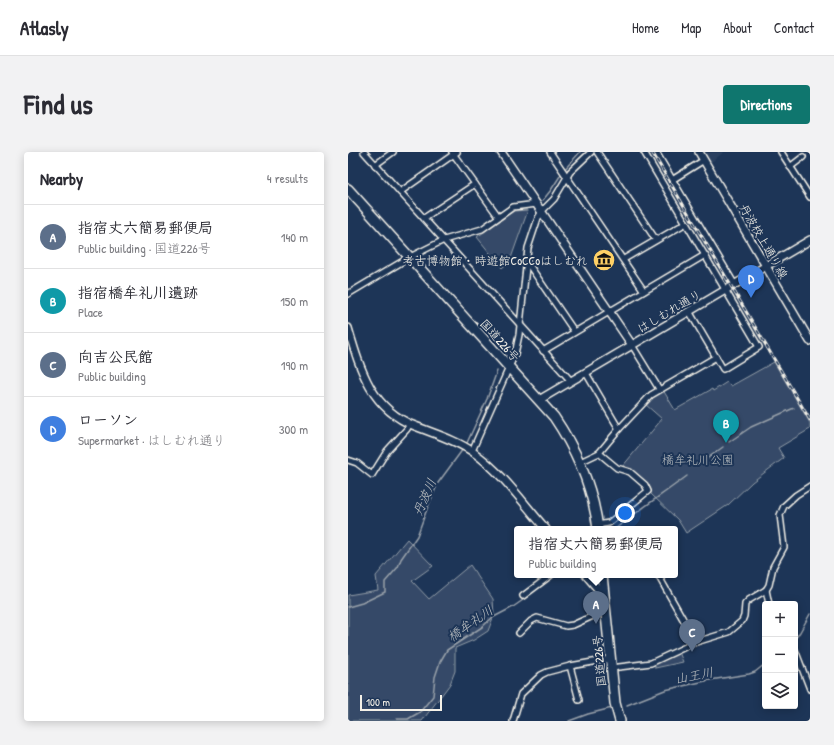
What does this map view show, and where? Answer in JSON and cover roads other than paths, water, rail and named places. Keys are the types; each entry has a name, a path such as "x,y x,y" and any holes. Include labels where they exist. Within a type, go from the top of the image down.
{"highway":[{"name":"国道226号","path":"348,189 539,400 562,430 580,462 592,497 598,526"},
{"name":"国道226号","path":"602,578 615,702 620,721"}],"street":[{"path":"364,152 571,381"},
{"path":"375,165 393,152"},
{"path":"502,152 610,311 659,389"},
{"path":"550,152 644,290"},
{"path":"468,448 515,354 519,335 528,248 538,218 542,211 554,199 566,175 591,152"},
{"path":"597,152 656,240"},
{"path":"644,152 759,347 723,369 689,312"},
{"path":"656,152 734,284"},
{"name":"丹波校上通り線","path":"699,152 810,341"},
{"path":"781,152 810,196"},
{"path":"400,192 454,153 474,184 498,216"},
{"path":"790,167 803,157"},
{"path":"672,180 704,160"},
{"path":"424,218 474,184"},
{"path":"348,294 410,257 444,240 482,229 498,216 513,207 537,204"},
{"path":"624,259 686,223"},
{"name":"はしむれ通り","path":"539,400 810,240"},
{"path":"543,351 574,331 705,255"},
{"path":"527,262 574,331"},
{"path":"348,328 360,368 367,382 374,394 391,412 410,424 455,441 481,457 498,473 543,526"},
{"path":"580,462 599,452 650,395 716,357"},
{"path":"586,372 619,429"},
{"path":"348,460 357,463 372,475 387,451 410,424"},
{"path":"599,452 617,468 630,472 645,485 648,491 609,523 601,526"},
{"path":"513,721 521,694 541,675 547,672 570,666 651,663 696,642 729,632 742,621 745,604 766,590 770,582 773,566 784,547 780,515 784,506 796,495 810,486"},
{"path":"523,596 547,578"},
{"path":"588,578 604,597"},
{"path":"660,578 696,642"},
{"path":"766,590 768,601"},
{"path":"519,633 531,621 537,618 566,626 573,625 606,610"},
{"path":"798,658 810,689"},
{"path":"570,666 579,700"}],"waterway":[{"name":"丹波川","path":"564,170 580,152"},
{"name":"丹波川","path":"543,200 562,173"},
{"name":"丹波川","path":"466,445 487,399 497,371"},
{"name":"橋牟礼川","path":"729,442 751,427 794,408"},
{"name":"橋牟礼川","path":"705,460 723,447"},
{"name":"丹波川","path":"348,607 362,603 385,592 385,582 398,567 401,559 417,536 438,483 463,449"},
{"name":"橋牟礼川","path":"619,526 687,476"},
{"name":"橋牟礼川","path":"526,597 552,578"},
{"name":"橋牟礼川","path":"397,719 408,719 420,712 433,696 435,677 440,662 447,650 482,627 492,618 523,600"},
{"name":"山王川","path":"796,637 810,614"},
{"name":"山王川","path":"627,705 665,690 710,680 749,674 755,672 762,666"},
{"name":"山王川","path":"569,721 588,714 612,708"}],"railway":[{"path":"652,152 810,420"}],"place":[{"name":"考古博物館・時遊館CoCCoはしむれ","path":"604,260"},
{"name":"ローソン","path":"751,298"},
{"name":"指宿橋牟礼川遺跡","path":"726,443"},
{"name":"指宿丈六簡易郵便局","path":"596,624"},
{"name":"向吉公民館","path":"692,652"}],"park label":[{"name":"橋牟礼川公園","path":"698,459"}]}
